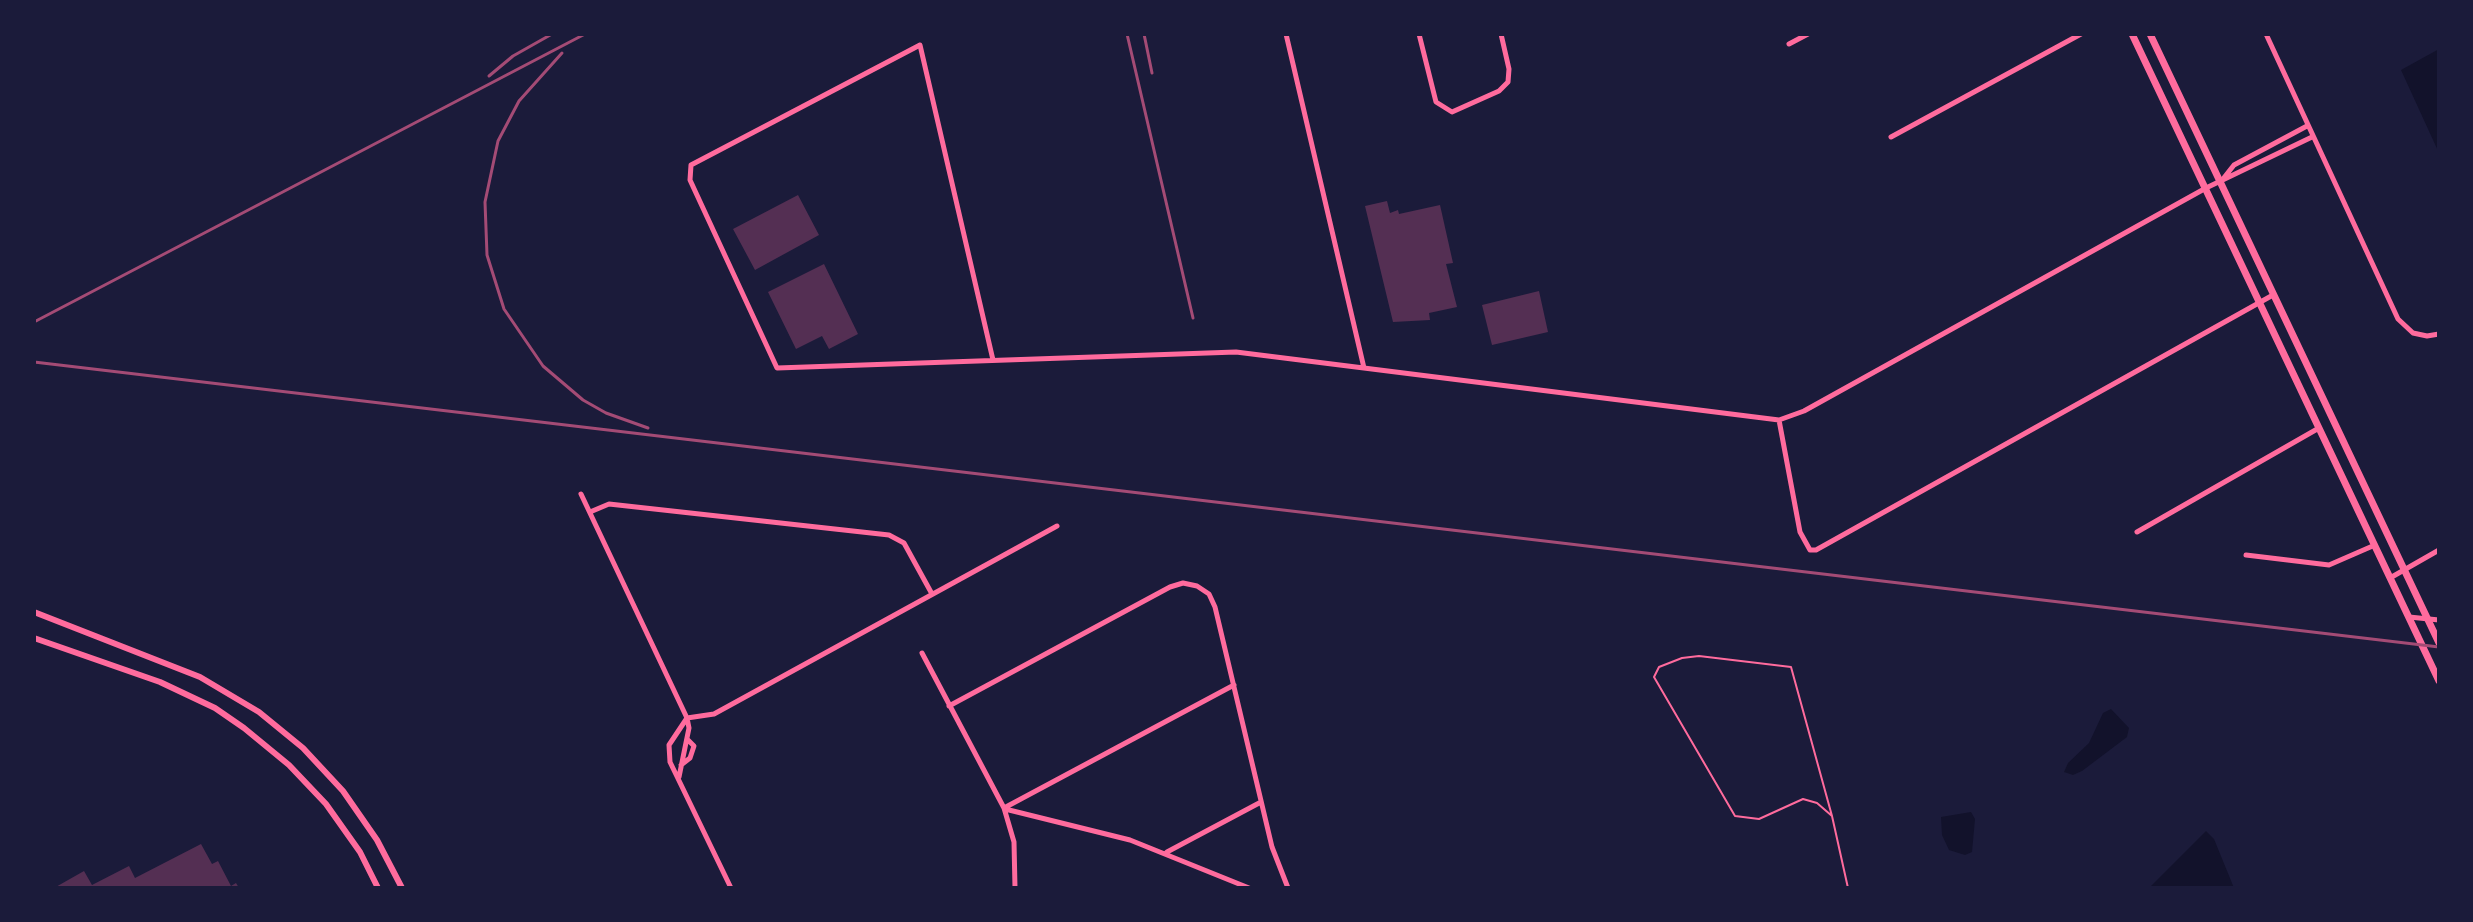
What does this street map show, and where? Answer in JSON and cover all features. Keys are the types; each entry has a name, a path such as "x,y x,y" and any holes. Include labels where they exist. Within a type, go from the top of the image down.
{"main road":[{"path":"2132,34 2439,681"},
{"path":"2150,34 2439,643"},
{"path":"2339,469 2353,461"}],"street":[{"path":"1286,34 1364,368"},
{"path":"1419,34 1436,102 1452,112 1499,91 1508,82 1509,69 1501,34"},
{"path":"1789,44 1808,34"},
{"path":"1891,137 2081,34"},
{"path":"2266,34 2398,319 2407,330 2420,336 2439,334"},
{"path":"993,360 920,45 696,160 688,171 777,368 1236,352 1779,420 1804,411 2206,188 2312,137"},
{"path":"2220,182 2234,165 2307,126"},
{"path":"1779,420 1800,532 1810,550 1816,550 2273,295"},
{"path":"2137,532 2319,428"},
{"path":"581,494 687,718 687,738 694,746 690,758 680,766 679,777"},
{"path":"590,512 609,504 889,535 904,543 932,594"},
{"path":"731,888 670,762 669,745 687,718 714,714 1057,526"},
{"path":"2246,555 2329,565 2375,545"},
{"path":"2390,578 2439,550"},
{"path":"949,706 1170,587 1190,584 1203,589 1213,600 1272,847 1288,888"},
{"path":"34,612 200,677 259,712 303,748 343,791 377,840 402,888"},
{"path":"2409,617 2439,620"},
{"path":"34,638 160,682 215,708 244,728 289,765 326,804 360,852 378,888"},
{"path":"922,653 1004,808 1014,842 1015,888"},
{"path":"1004,808 1234,685"},
{"path":"1167,852 1261,802"},
{"path":"1004,808 1167,852 1249,888"}],"lane":[{"path":"1832,816 1817,803 1803,799 1759,819 1735,816 1654,677 1659,667 1699,656 1791,667 1832,816 1848,888"}],"shaded area":[{"path":"2439,49 2439,153 2401,70"},
{"path":"2111,709 2129,728 2127,737 2082,771 2073,775 2064,772 2068,763 2089,743 2103,713"},
{"path":"1971,812 1975,819 1972,852 1965,855 1949,850 1942,835 1941,817"},
{"path":"2206,831 2214,839 2234,888 2149,888"}],"building":[{"path":"798,195 819,235 755,270 733,229"},
{"path":"1387,201 1390,213 1398,210 1399,214 1440,205 1453,263 1446,264 1457,307 1429,313 1430,320 1393,322 1365,206"},
{"path":"824,264 858,334 829,349 822,336 796,349 768,292"},
{"path":"1539,291 1548,332 1492,345 1482,305"},
{"path":"201,844 212,864 218,861 231,886 236,883 239,888 54,888 84,871 92,885 129,866 135,878"}],"railway":[{"path":"489,76 513,56 552,34"},
{"path":"34,322 585,34"},
{"path":"1127,34 1193,318"},
{"path":"1144,34 1152,73"},
{"path":"562,53 519,101 498,141 485,202 487,255 504,309 543,366 583,400 606,413 648,428"},
{"path":"34,362 2439,647"}]}
